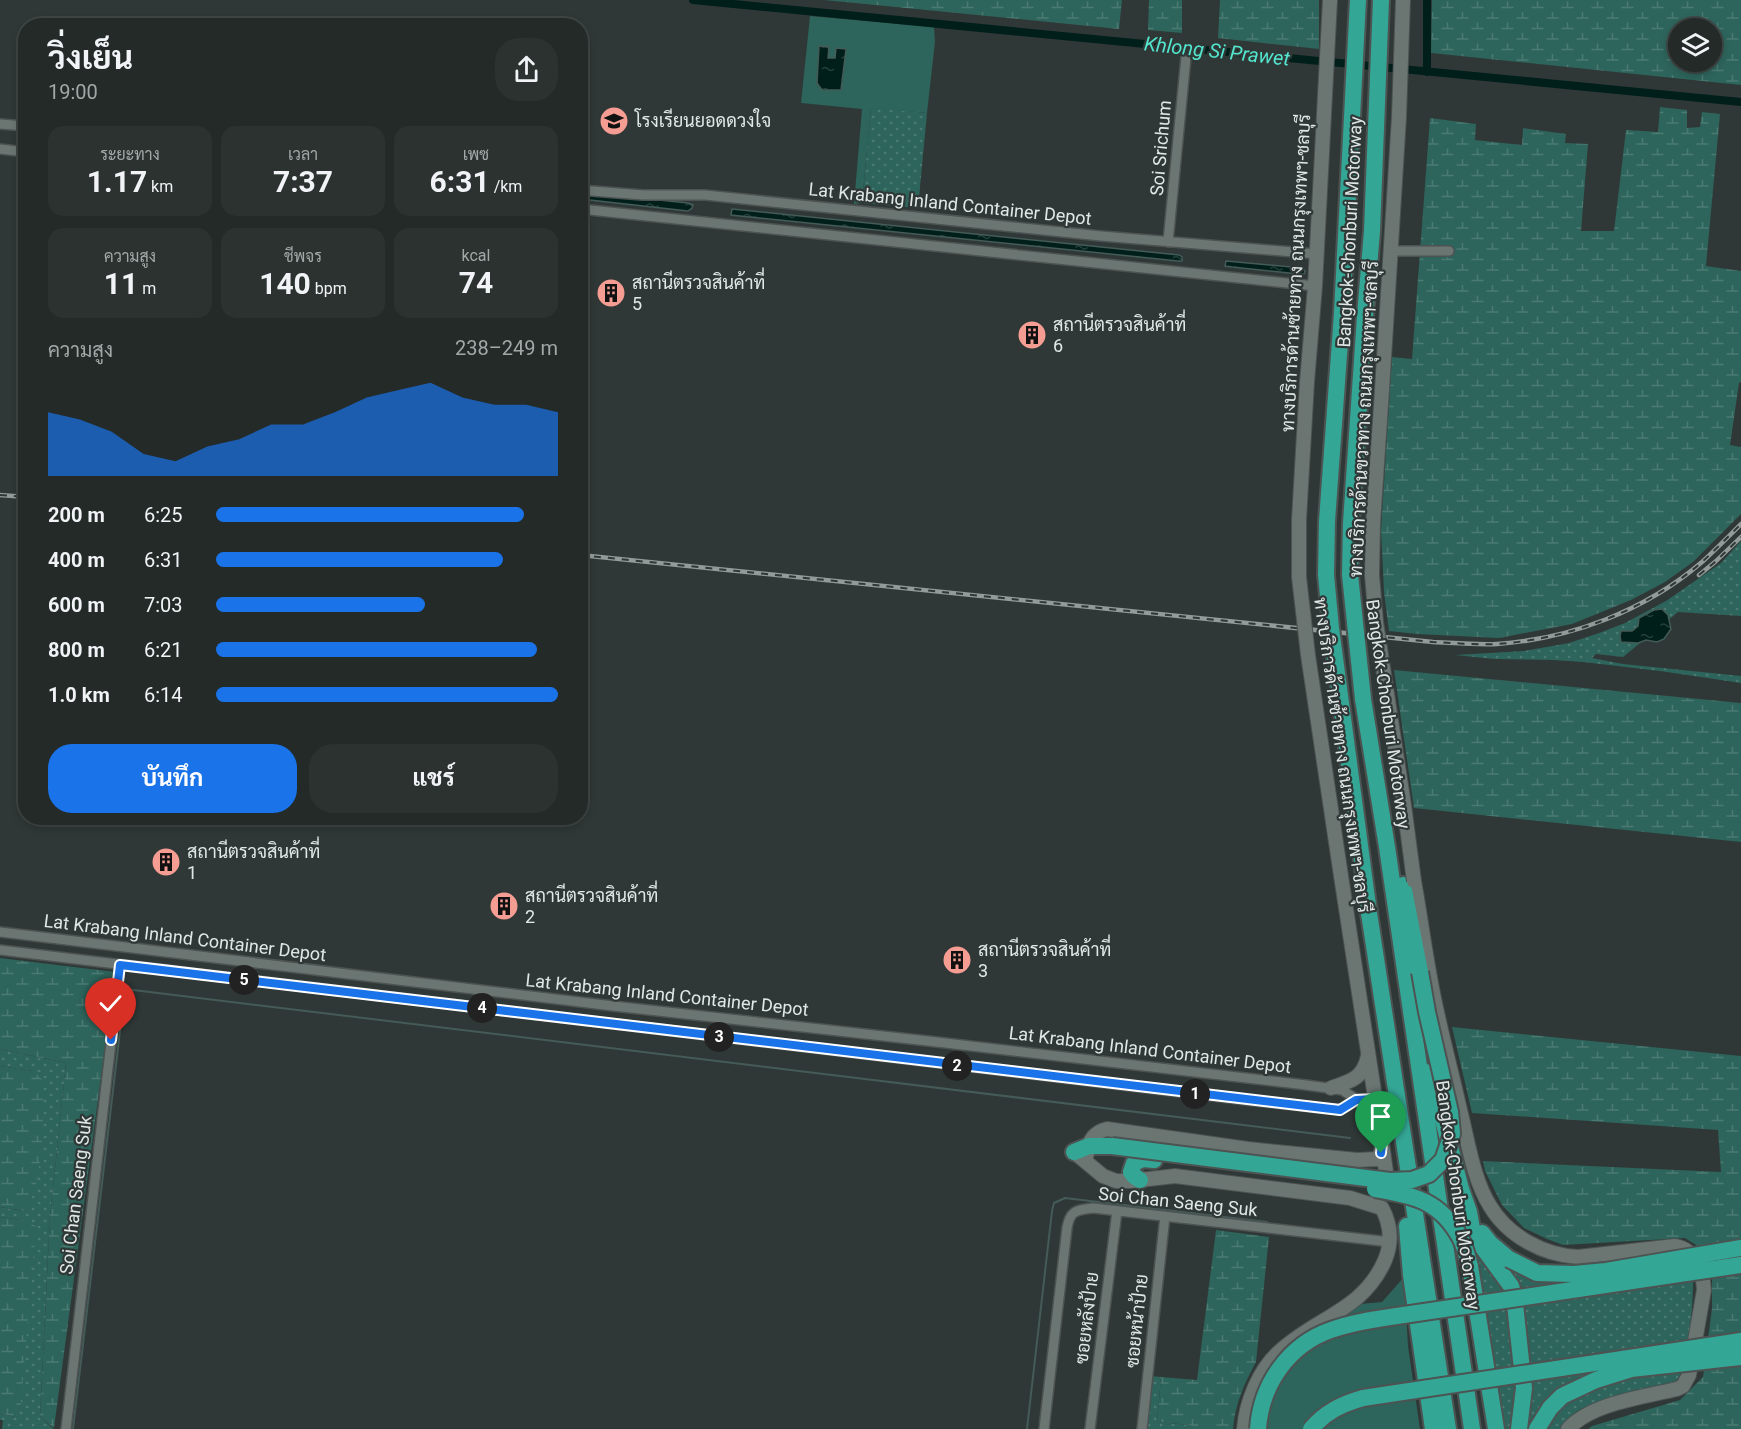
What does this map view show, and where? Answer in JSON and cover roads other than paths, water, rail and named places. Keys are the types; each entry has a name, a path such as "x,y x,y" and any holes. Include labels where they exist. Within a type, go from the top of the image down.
{"highway":[{"name":"Bangkok-Chonburi Motorway","path":"1358,0 1342,313 1327,521 1326,575 1330,628 1370,918 1448,1429"},
{"name":"Bangkok-Chonburi Motorway","path":"1381,0 1372,231 1351,523 1350,575 1363,699 1392,880 1472,1429"},
{"path":"1081,1149 1112,1146 1390,1181 1412,1180 1429,1174 1443,1160 1452,1134 1450,1112 1427,1012 1393,825 1372,753"},
{"path":"1370,918 1386,1059 1406,1201 1414,1336 1427,1429"},
{"path":"1416,1050 1437,1097 1473,1234 1511,1286 1514,1295 1524,1388 1519,1429"},
{"path":"1140,1180 1131,1172 1134,1163 1143,1159 1400,1193 1426,1201 1449,1220 1462,1240 1470,1266 1496,1429"},
{"path":"1469,1212 1490,1243 1509,1259 1537,1273 1574,1274 1606,1271 1741,1248"},
{"path":"1258,1429 1262,1402 1281,1365 1307,1342 1329,1330 1390,1317 1741,1265"},
{"path":"1413,1295 1433,1429"},
{"path":"1311,1429 1320,1418 1332,1410 1350,1401 1363,1398 1741,1341"},
{"path":"1537,1429 1550,1408 1562,1396 1596,1380 1631,1369 1741,1356"}],"main road":[{"name":"ทางบริการด้านซ้ายทาง ถนนกรุงเทพฯ-ชลบุรี","path":"1330,0 1317,254 1299,520 1299,577 1308,655 1386,1173 1383,1193 1379,1199 1367,1202"},
{"name":"ทางบริการด้านขวาทาง ถนนกรุงเทพฯ-ชลบุรี","path":"1403,0 1396,251 1372,524 1372,575 1376,622 1414,882 1439,1022 1474,1166 1486,1200 1511,1231 1540,1248 1578,1257 1683,1247 1698,1263 1704,1280 1689,1376 1683,1386 1612,1405 1580,1419 1568,1429"},
{"path":"1331,1088 1358,1077 1366,1064 1369,1051"},
{"path":"1244,1429 1251,1396 1271,1361 1292,1342 1361,1296 1376,1278 1390,1242 1388,1218 1383,1208 1350,1198 1175,1176 1116,1181 1103,1176 1088,1164 1087,1152 1081,1149 1099,1131 1107,1129 1248,1149 1370,1160 1377,1159 1380,1155 1382,1143"}],"street":[{"name":"Soi Srichum","path":"1168,242 1186,57"},
{"path":"0,124 18,125"},
{"path":"0,149 18,151"},
{"name":"Lat Krabang Inland Container Depot","path":"588,191 643,195 705,195 1168,242 1317,254"},
{"path":"588,210 1315,286"},
{"path":"1396,251 1449,251"},
{"name":"Lat Krabang Inland Container Depot","path":"0,932 613,1006 1331,1088 1342,1090 1356,1100 1340,1110 0,950"},
{"path":"34,954 35,937"},
{"name":"Soi Chan Saeng Suk","path":"66,1429 120,965"},
{"path":"927,1062 928,1041"},
{"path":"1106,1083 1109,1062"},
{"path":"1356,1100 1375,1099"},
{"name":"Soi Chan Saeng Suk","path":"1044,1429 1068,1222 1076,1210 1093,1208 1390,1242"},
{"name":"ซอยหลังป้าย","path":"1090,1429 1117,1211"},
{"name":"ซอยหน้าป้าย","path":"1142,1429 1166,1216"}],"water":[{"path":"819,46 829,47 828,58 835,58 836,48 846,49 841,90 822,90 817,83"},
{"path":"588,193 688,203 693,205 688,211 588,200"},
{"path":"732,209 1179,255 1182,261 731,215"},
{"path":"1226,261 1302,268 1305,271 1304,274 1299,274 1232,267 1225,266"},
{"path":"1662,609 1668,615 1671,629 1664,639 1657,642 1646,640 1638,643 1621,642 1621,631 1632,631 1638,626 1639,618 1654,610"}],"waterway":[{"name":"Khlong Si Prawet","path":"693,0 1741,102"},
{"path":"1427,0 1427,72"},
{"path":"73,1429 125,989 1350,1138"},
{"path":"1027,1429 1054,1203 1065,1198 1267,1222"}],"railway":[{"path":"0,495 18,496"},
{"path":"588,556 1433,642 1497,644 1552,636 1579,629 1631,608 1680,579 1702,562 1741,524"},
{"path":"1699,575 1741,537"}],"place":[{"name":"โรงเรียนยอดดวงใจ","path":"614,121"},
{"name":"สถานีตรวจสินค้าที่ 5","path":"611,293"},
{"name":"สถานีตรวจสินค้าที่ 6","path":"1032,335"},
{"name":"สถานีตรวจสินค้าที่ 1","path":"166,862"},
{"name":"สถานีตรวจสินค้าที่ 2","path":"504,906"},
{"name":"สถานีตรวจสินค้าที่ 3","path":"957,960"}]}
